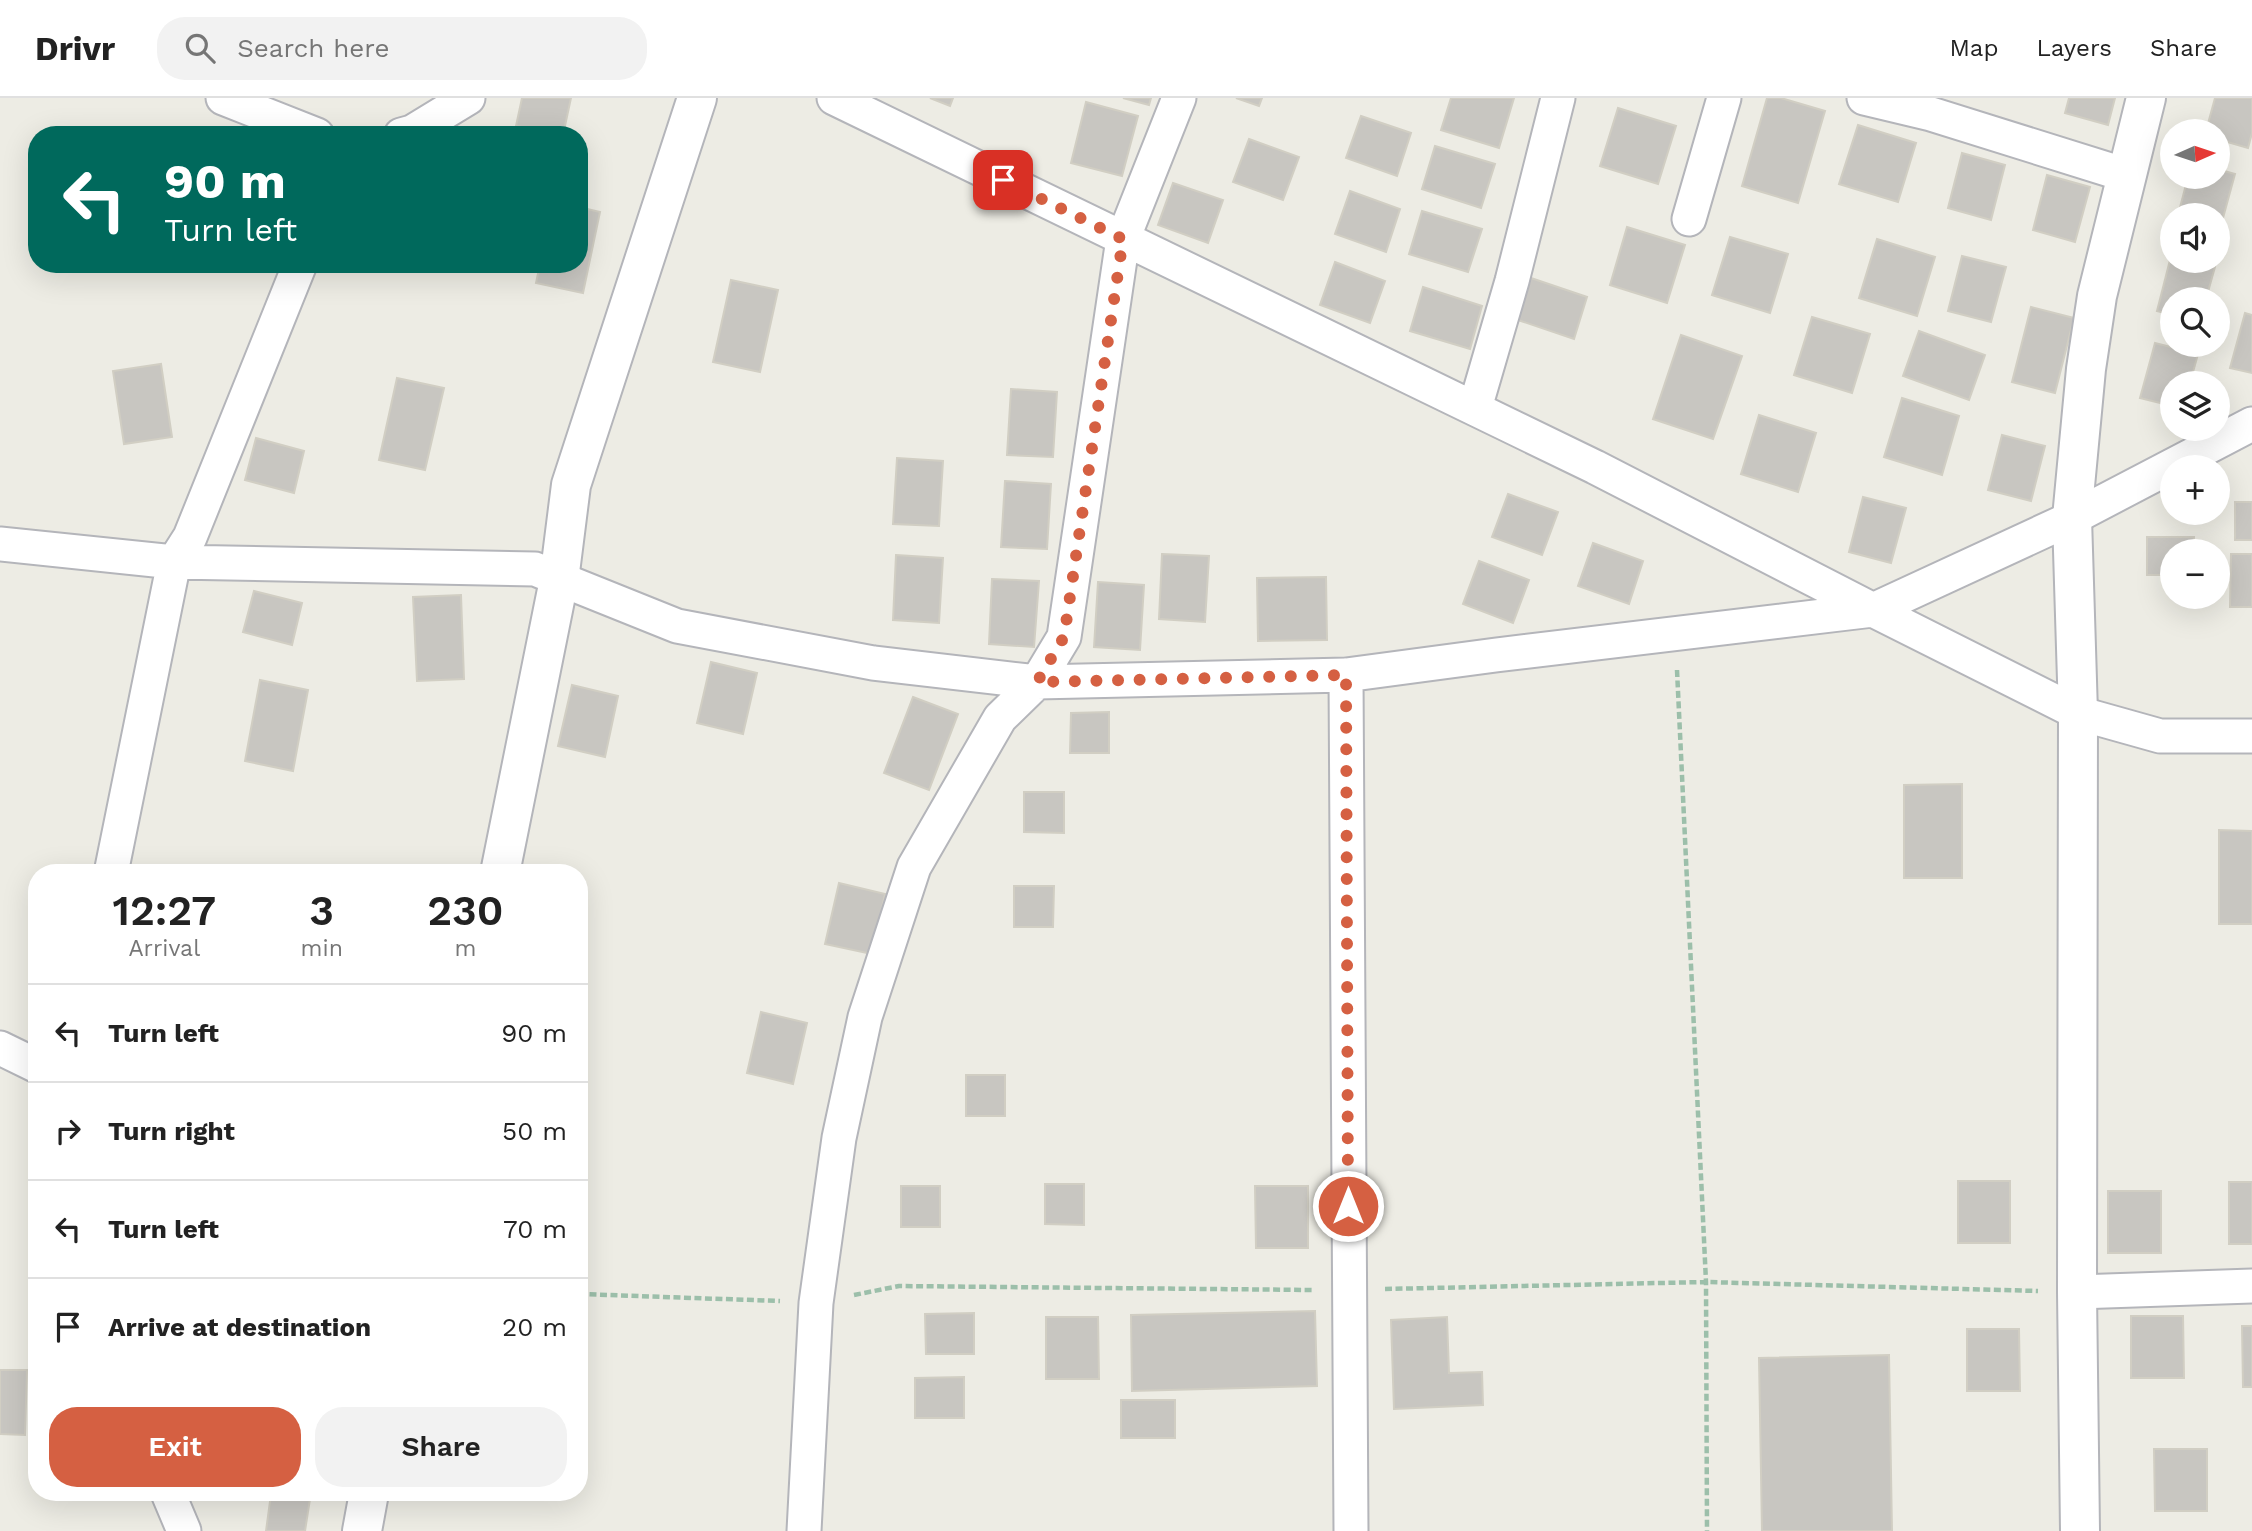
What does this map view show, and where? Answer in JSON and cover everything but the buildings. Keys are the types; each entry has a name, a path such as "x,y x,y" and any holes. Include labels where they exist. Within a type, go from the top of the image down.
{"street":[{"path":"223,98 294,126"},
{"path":"422,126 467,98"},
{"path":"502,864 559,580 571,485 697,98"},
{"path":"834,98 1607,473 2078,713 2160,736 2252,736"},
{"path":"804,1531 816,1303 839,1138 864,1017 914,867 1000,718 1037,682 1064,637 1123,239 1179,98"},
{"path":"1475,408 1512,281 1558,98"},
{"path":"1689,219 1724,98"},
{"path":"1864,98 1933,106 2126,175"},
{"path":"2080,1531 2077,1292 2078,713 2072,518 2086,369 2097,296 2146,98"},
{"path":"113,864 174,562 190,537 296,273"},
{"path":"0,544 174,562 535,569 677,626 873,663 1037,682 1346,675 1873,610 2072,518 2252,424"},
{"path":"1346,675 1351,1531"},
{"path":"0,1048 28,1062"},
{"path":"2077,1292 2252,1286"},
{"path":"171,1501 184,1531"},
{"path":"362,1531 368,1501"}],"path":[{"path":"1675,634 1706,1282 1707,1531"},
{"path":"588,1294 816,1303 899,1286 1348,1290 1706,1282 2077,1292"}],"route":[{"path":"1003,180 1123,239 1064,637 1037,682 1346,675 1348,1206"}]}
